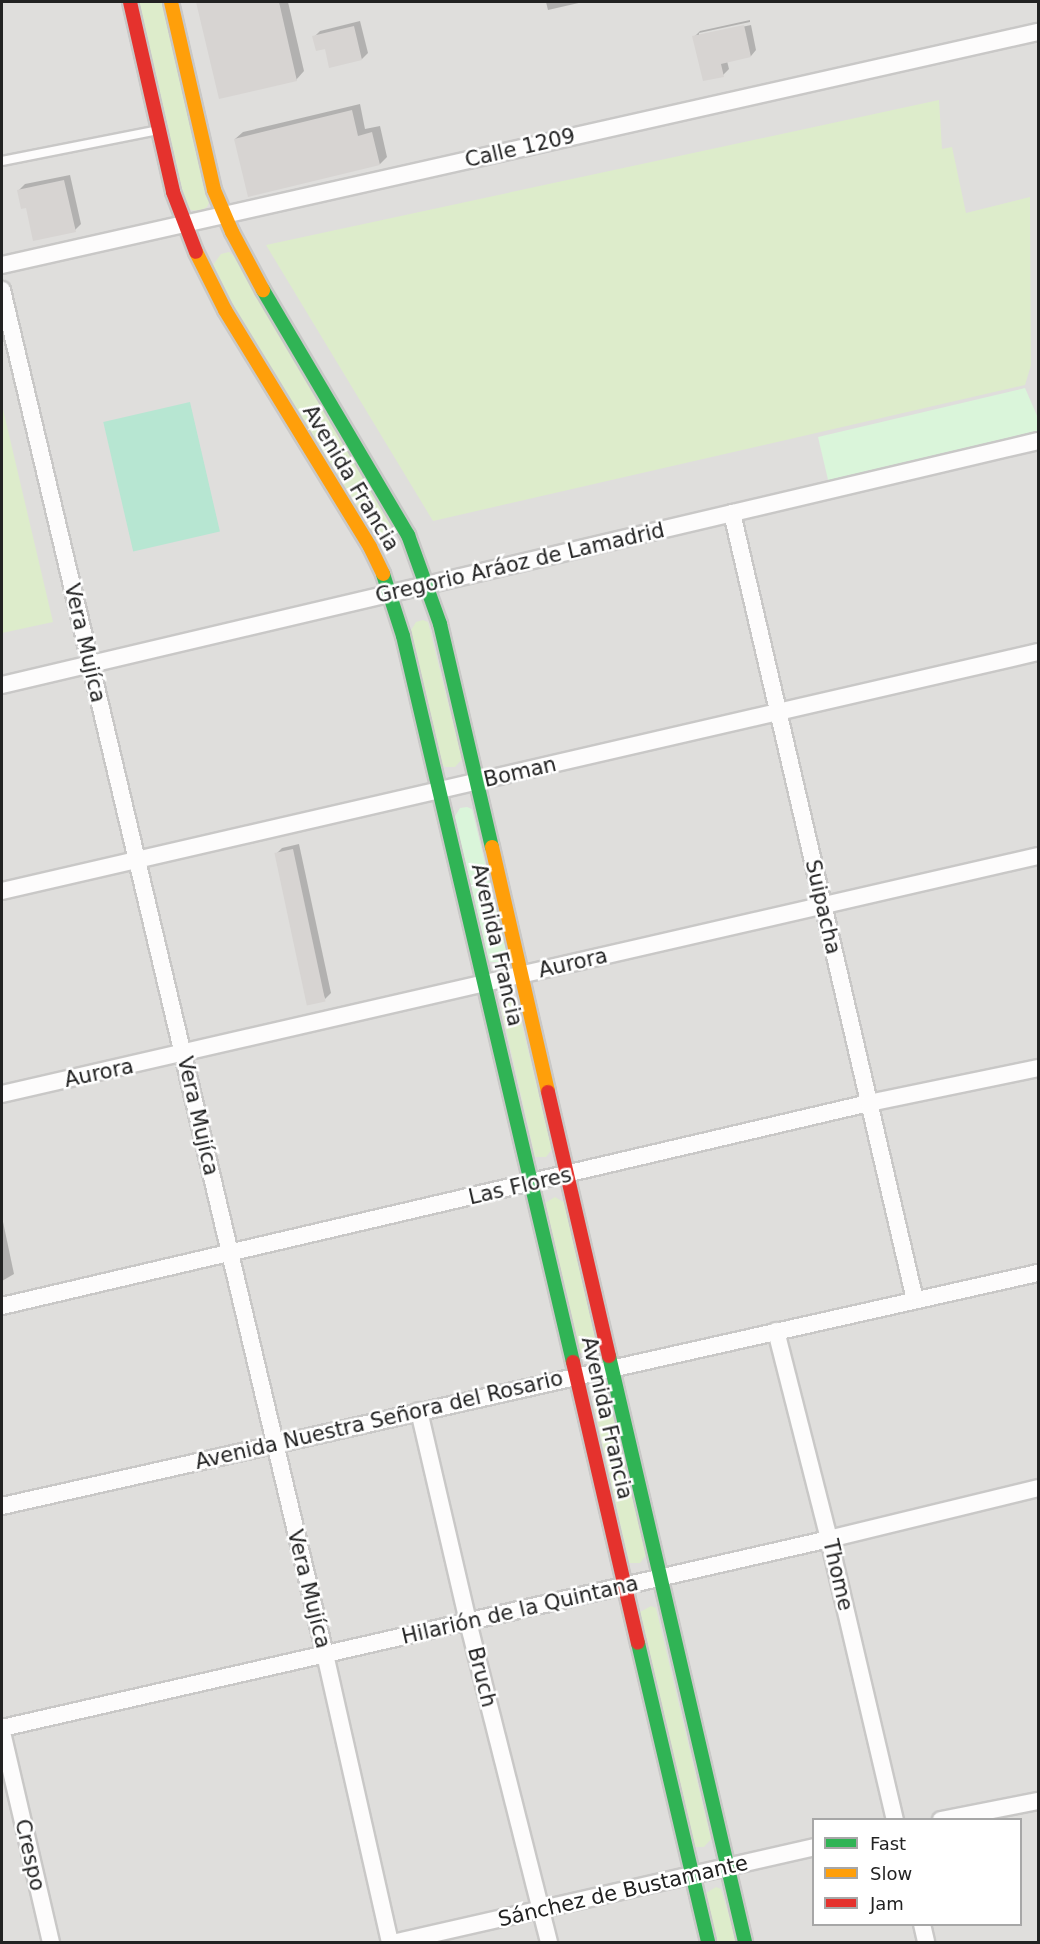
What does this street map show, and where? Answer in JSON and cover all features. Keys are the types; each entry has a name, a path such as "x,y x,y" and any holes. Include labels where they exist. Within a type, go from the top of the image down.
{"street":[{"name":"Avenida Francia","path":"130,2 183,223 225,310 370,547 390,594 403,636 708,1942"},
{"name":"Avenida Francia","path":"171,2 206,161 224,214 268,298 392,503 428,585 476,782 745,1942"},
{"name":"Calle 1209","path":"2,265 1038,33"},
{"name":"Vera Mujíca","path":"2,290 325,1654 390,1942"},
{"name":"Gregorio Aráoz de Lamadrid","path":"2,685 1038,441"},
{"name":"Suipacha","path":"732,513 915,1300"},
{"name":"Boman","path":"2,891 1038,652"},
{"name":"Aurora","path":"2,1094 1038,856"},
{"name":"Las Flores","path":"2,1306 869,1103 1038,1068"},
{"name":"Avenida Nuestra Señora del Rosario","path":"2,1506 1038,1273"},
{"name":"Thome","path":"776,1331 829,1539 895,1818"},
{"name":"Bruch","path":"419,1411 468,1622 549,1942"},
{"name":"Hilarión de la Quintana","path":"2,1728 829,1539 1038,1488"},
{"name":"Crespo","path":"2,1732 51,1942"},
{"path":"951,1818 1038,1801"},
{"name":"Sánchez de Bustamante","path":"397,1942 812,1847"},
{"path":"922,1926 926,1942"}],"lane":[{"path":"2,161 159,130"}],"shaded area":[{"path":"2,2 1038,2 1038,1942 2,1942"}],"green space":[{"path":"139,2 164,2 210,200 207,207 200,211 191,210 185,203"},
{"path":"939,100 942,149 952,147 966,213 1030,197 1031,365 1025,385 433,521 266,245"},
{"path":"229,252 235,257 391,526 383,535 375,534 239,317 213,265 221,254"},
{"path":"1025,388 1038,418 1038,430 1035,435 829,484 818,437"},
{"path":"190,402 220,532 133,552 103,422"},
{"path":"2,405 53,622 2,633"},
{"path":"423,620 428,622 462,759 455,767 445,767 441,763 410,632 416,622"},
{"path":"460,808 472,809 507,954 501,962 491,962 487,958 454,818"},
{"path":"511,1002 517,1004 552,1149 546,1157 535,1157 501,1008"},
{"path":"555,1197 565,1203 597,1346 591,1353 580,1353 545,1203"},
{"path":"603,1397 609,1399 646,1555 640,1563 629,1563 593,1402"},
{"path":"651,1606 656,1608 711,1839 704,1847 694,1847 640,1612"},
{"path":"716,1887 721,1889 737,1942 713,1942 706,1893"}],"building":[{"path":"196,2 279,2 297,81 219,99"},
{"path":"744,25 751,57 721,64 724,77 703,81 692,36"},
{"path":"354,26 362,60 329,68 325,49 316,51 312,36"},
{"path":"352,110 358,136 372,132 380,165 248,197 234,139"},
{"path":"64,180 76,232 33,241 26,208 21,209 17,190"},
{"path":"293,849 325,1002 307,1006 274,853"}],"traffic: fast":[{"path":"263,290 408,535 440,624 492,847"},
{"path":"383,574 403,636 573,1362"},
{"path":"609,1356 745,1942"},
{"path":"638,1643 708,1942"}],"traffic: slow":[{"path":"171,2 214,190 232,232 263,290"},
{"path":"196,252 225,310 370,547 383,574"},
{"path":"492,847 548,1092"}],"traffic: jam":[{"path":"130,2 173,192 196,252"},
{"path":"548,1092 609,1356"},
{"path":"573,1362 638,1643"}]}
